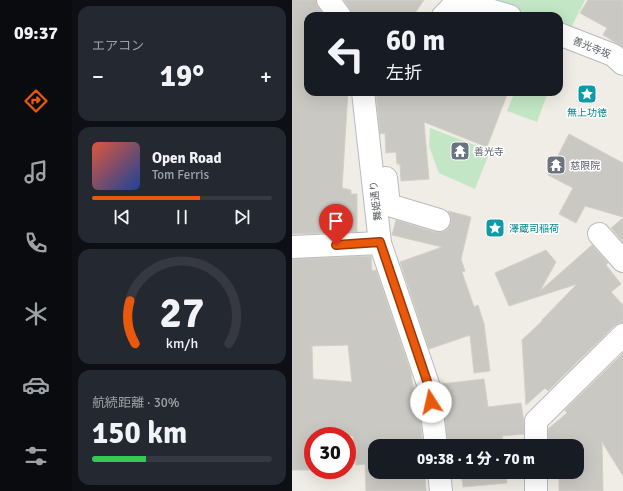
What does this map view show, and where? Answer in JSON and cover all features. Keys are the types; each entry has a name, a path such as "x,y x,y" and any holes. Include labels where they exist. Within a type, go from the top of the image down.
{"street":[{"path":"328,0 337,12"},
{"path":"451,6 486,12"},
{"name":"善光寺坂","path":"563,36 613,55 623,64"},
{"name":"舞姫通り","path":"363,96 380,242 429,387 435,439"},
{"path":"372,176 386,174 389,205 439,220"},
{"path":"599,234 623,260"},
{"path":"292,247 380,242"},
{"path":"536,439 536,421 623,335"},
{"path":"440,479 441,491"},
{"path":"536,479 536,491"}],"green space":[{"path":"480,0 585,0 571,28 563,26 563,12 519,12"},
{"path":"513,96 547,96 537,122 507,111"},
{"path":"430,128 490,151 475,189 439,173 429,146"}],"building":[{"path":"292,0 316,0 321,12 304,12 304,96 348,96 342,188 351,190 351,194 357,194 357,232 292,234"},
{"path":"344,0 424,0 416,12 351,12"},
{"path":"588,0 623,0 623,47 603,35 607,28 580,13"},
{"path":"376,96 506,96 487,147 424,122 429,179 401,181 400,164 397,164 396,152 386,153 385,133 380,134"},
{"path":"569,134 623,163 623,217 585,206 576,223 559,214 573,188 548,175"},
{"path":"448,211 471,217 461,259 465,271 462,272 474,307 478,305 484,324 490,371 474,373 470,335 429,349 400,262 442,247 392,235 396,220 435,232 442,232 448,229 451,223 451,217"},
{"path":"623,218 623,242 611,228"},
{"path":"592,245 608,263 606,265 621,284 611,292 623,305 623,323 619,323 614,326 548,391 545,388 526,405 522,340 577,284 509,306 495,273 546,250 556,262 540,291"},
{"path":"371,256 372,271 376,270 411,373 413,388 416,387 417,390 422,439 368,439 368,479 425,479 426,491 366,491 365,464 356,465 356,427 304,427 304,470 292,470 292,259","holes":["348,345 352,382 313,379 312,346"]},
{"path":"623,353 623,476 602,442 603,491 559,491 559,479 584,479 584,439 548,439 548,429 567,413 565,410"},
{"path":"484,379 488,407 521,403 524,434 502,436 502,439 447,439 441,384"},
{"path":"462,479 507,479 507,483 463,487"}],"place":[{"name":"無上功徳","path":"587,94"},
{"name":"善光寺","path":"460,151"},
{"name":"慈限院","path":"556,165"},
{"name":"澤蔵司稲荷","path":"495,228"}],"route":[{"path":"336,245 380,242 429,387 431,402"}]}
